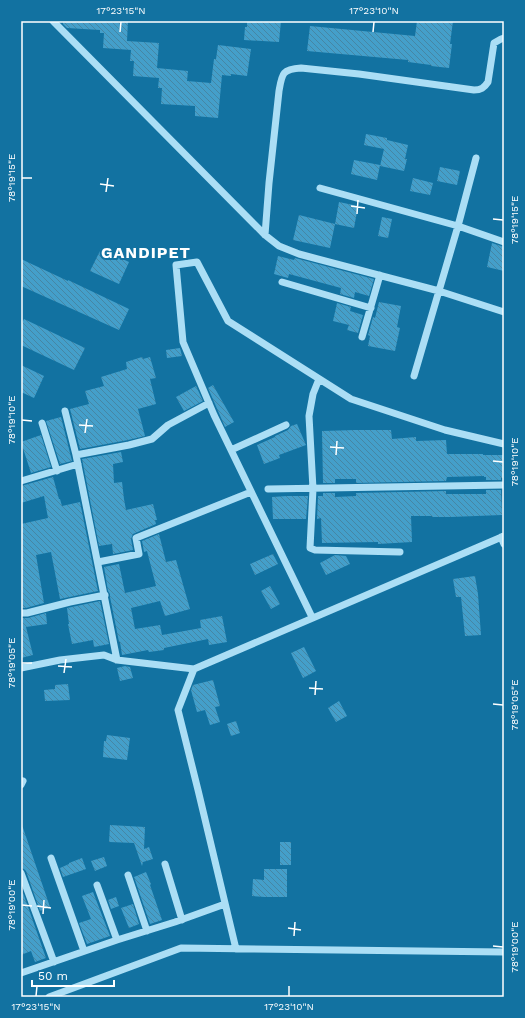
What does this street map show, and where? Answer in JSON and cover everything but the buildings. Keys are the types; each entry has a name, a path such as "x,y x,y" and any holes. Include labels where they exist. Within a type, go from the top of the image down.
{"street":[{"path":"53,21 265,235 279,246 299,254 439,291 504,312"},
{"path":"265,235 269,183 280,90 282,77 285,72 292,68 301,68 479,90 488,82 494,43 504,38"},
{"path":"414,376 458,226 476,158"},
{"path":"320,188 458,226 504,242"},
{"path":"312,618 209,403 184,342 176,265 197,262 228,321 351,399 444,430 504,444"},
{"path":"362,337 380,275"},
{"path":"282,282 371,308"},
{"path":"319,379 313,394 309,416 313,489 310,548 315,550 400,552"},
{"path":"76,455 152,439 168,424 209,403"},
{"path":"65,411 78,464 118,660"},
{"path":"42,423 57,471"},
{"path":"231,450 286,425"},
{"path":"21,482 78,464"},
{"path":"268,489 504,485"},
{"path":"98,562 139,554 136,538 251,492"},
{"path":"21,668 60,660 104,655 118,660 194,669 502,536 504,544"},
{"path":"21,612 27,613 105,595"},
{"path":"194,669 178,710 236,949"},
{"path":"51,858 84,951"},
{"path":"165,864 182,920"},
{"path":"21,873 54,962"},
{"path":"128,875 147,931"},
{"path":"97,885 117,940"},
{"path":"22,971 182,920 225,904"},
{"path":"49,997 181,948 504,952"}],"district":[{"name":"GANDIPET","path":"146,252"}]}
